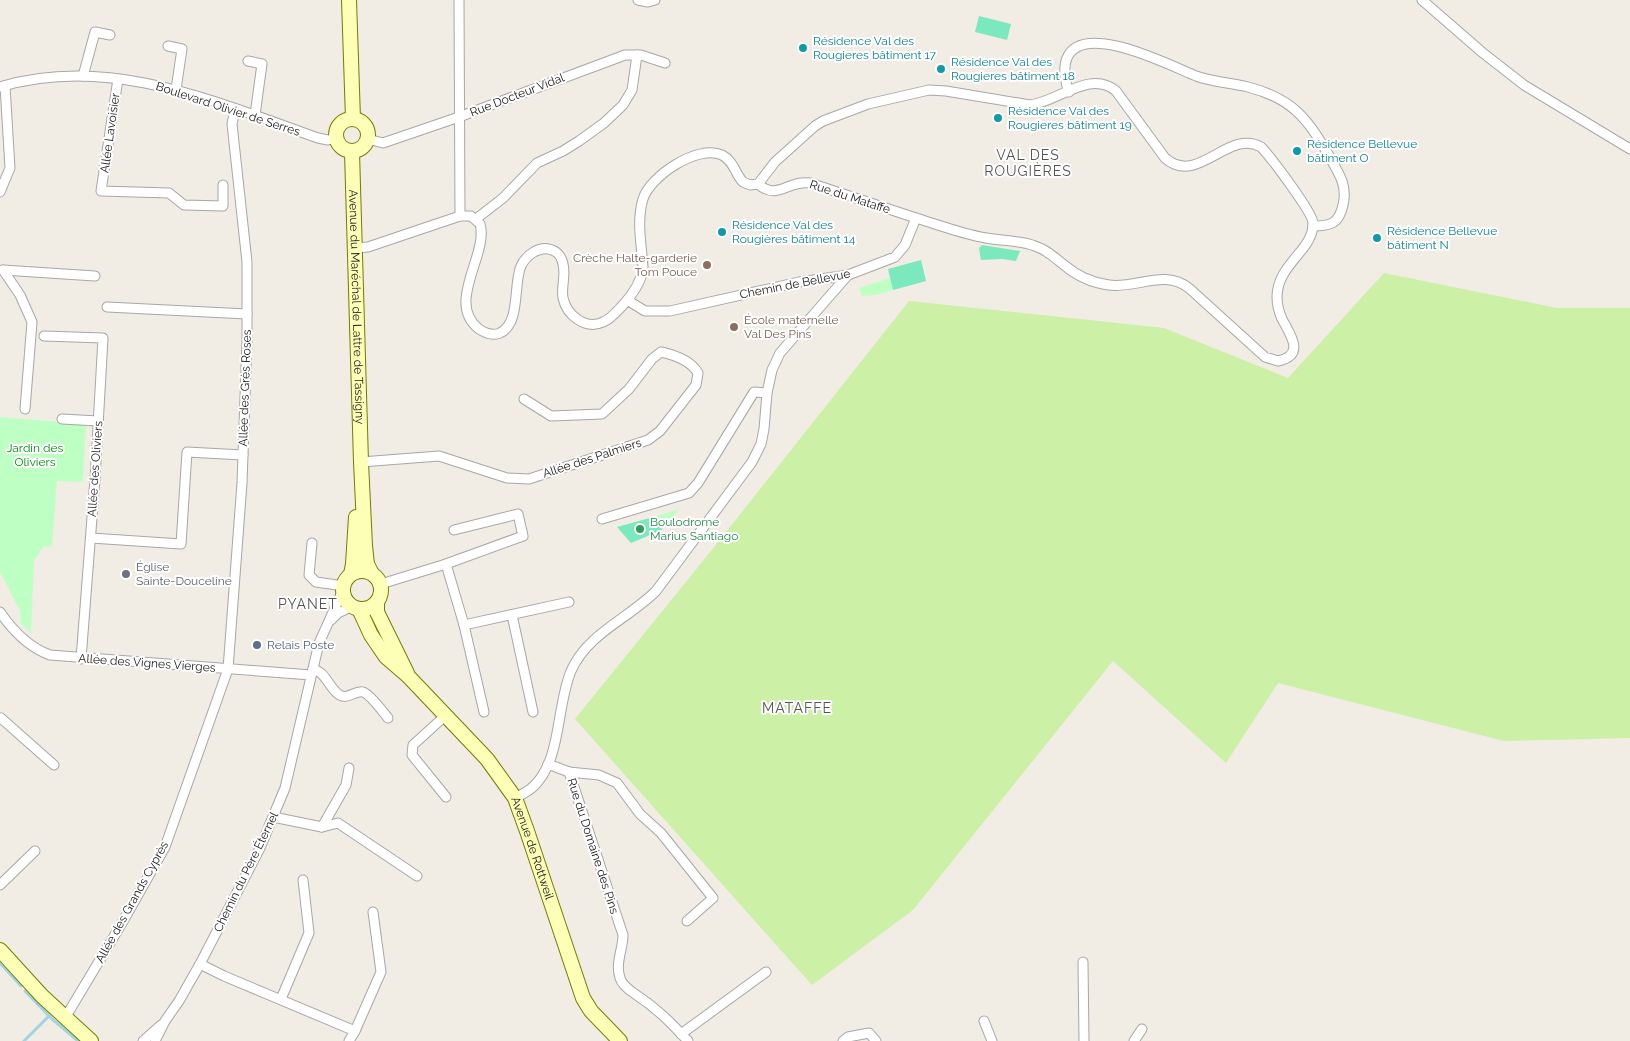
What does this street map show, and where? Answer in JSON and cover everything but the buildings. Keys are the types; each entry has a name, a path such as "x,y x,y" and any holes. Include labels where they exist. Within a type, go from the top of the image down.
{"main road":[{"path":"349,0 353,119"},
{"path":"353,119 364,124 368,133 368,139 362,148 352,152 342,148 336,138 336,132 341,124 353,119"},
{"name":"Avenue du Maréchal de Lattre de Tassigny","path":"352,152 361,462"},
{"path":"361,462 365,546 370,572"},
{"path":"346,583 362,570 370,572 378,579 382,590 377,602 372,606 356,608 348,602 346,583 353,564 361,462"},
{"name":"Avenue de Rottweil","path":"377,602 377,612 408,676"},
{"name":"Avenue de Rottweil","path":"356,608 386,657 408,676 446,715 502,778 514,798 527,831 583,998 590,1011 620,1041"},
{"path":"0,950 24,978 64,1018 91,1041"}],"street":[{"path":"459,0 460,216"},
{"path":"638,0 648,2 654,0"},
{"path":"1422,0 1483,53 1524,85 1630,149"},
{"path":"83,76 95,32 110,35"},
{"path":"1069,92 1065,67 1068,56 1078,46 1092,43 1126,48 1206,79 1248,87 1278,98 1298,111 1310,126 1343,182 1344,200 1338,218 1327,226 1313,226"},
{"path":"168,46 182,49 176,89"},
{"name":"Rue Docteur Vidal","path":"368,139 383,143 459,117 625,55 638,55 665,63"},
{"path":"476,219 504,198 537,163 579,141 604,123 623,105 632,90 638,55"},
{"path":"248,61 262,64 255,115"},
{"name":"Boulevard Olivier de Serres","path":"2,87 46,79 83,76 149,83 176,89 318,138 328,140 336,138"},
{"name":"Allée Lavoisier","path":"118,79 102,191 169,193 184,205 223,206 223,185"},
{"path":"758,184 775,162 815,126 833,116 868,104 934,90 1030,105 1094,83 1105,84 1112,88 1165,158 1179,166 1192,166 1234,146 1258,145 1264,149 1307,208 1312,217 1313,226 1304,246 1279,280 1277,295 1279,310 1294,342 1293,349 1289,355 1278,361 1265,357 1188,288 1176,281 1159,279 1114,285 1101,284 1073,272 1047,251 1033,245 984,238 916,218"},
{"path":"0,192 10,168 2,87"},
{"name":"Allée des Grès Roses","path":"228,669 243,455 247,314 247,262 232,124 234,109"},
{"name":"Rue du Mataffe","path":"627,300 637,286 643,272 640,224 642,203 647,190 656,180 686,160 700,155 721,154 730,161 743,182 750,186 758,184 764,189 773,191 781,190 796,183 810,183 916,218"},
{"path":"354,248 368,247 460,216 476,219 480,224 482,235 467,294 466,308 476,326 484,332 496,334 508,326 513,312 520,267 529,256 542,249 554,250 562,259 564,302 572,315 578,320 590,325 604,322 627,300"},
{"name":"Chemin de Bellevue","path":"627,300 645,311 670,311 799,282 848,275 895,257 905,245 916,218"},
{"path":"1,271 95,276"},
{"path":"1,271 20,295 32,322 25,409"},
{"path":"514,798 533,787 548,764 553,750 563,692 572,670 584,650 597,636 643,604 656,591 752,462 761,444 767,393 772,370 780,353 848,275"},
{"path":"107,306 247,314"},
{"name":"Allée des Oliviers","path":"44,336 103,338 82,659"},
{"name":"Allée des Palmiers","path":"361,462 438,456 507,478 529,479 648,440 660,432 696,384 698,373 693,365 661,352 652,358 629,389 602,414 551,416 524,399"},
{"path":"602,519 689,493 698,483 754,392 767,393"},
{"path":"62,419 98,421"},
{"path":"91,538 181,544 187,452 243,455"},
{"path":"381,584 446,564 523,536 518,514 454,530"},
{"path":"312,543 309,575 316,582 346,583"},
{"path":"446,564 464,626 484,712"},
{"name":"Chemin du Père Éternel","path":"155,1041 200,964 259,850 273,818 285,788 319,643 346,583"},
{"path":"464,626 569,602"},
{"name":"Chemin du Père Éternel","path":"327,626 338,613 356,608"},
{"name":"Allée des Vignes Vierges","path":"0,612 11,628 40,652 50,655 228,669 312,672"},
{"path":"512,615 533,712"},
{"name":"Allée des Grands Cyprès","path":"64,1018 122,923 165,846 228,669"},
{"path":"312,672 320,670 338,694 348,697 360,692 366,693 388,718"},
{"path":"446,715 413,745 412,755 446,797"},
{"path":"0,719 54,765"},
{"path":"548,764 569,772"},
{"path":"322,827 346,785 350,768"},
{"name":"Rue du Domaine des Pins","path":"686,921 713,898 661,833 640,814 617,783 599,775 569,772 622,935 618,967 620,980 628,989 656,1008 688,1041"},
{"path":"273,818 322,827 338,823 417,876"},
{"path":"0,885 35,851"},
{"path":"281,1000 309,933 303,880"},
{"path":"349,1041 381,972 373,912"},
{"path":"1083,962 1084,1041"},
{"path":"200,964 355,1031"},
{"path":"682,1034 766,972"},
{"path":"984,1021 992,1041"},
{"name":"Chemin du Père Éternel","path":"143,1041 165,1022"},
{"path":"1134,1041 1142,1029"},
{"path":"843,1041 848,1037 869,1034 876,1041"}],"green space":[{"path":"979,16 1011,24 1007,40 975,32"},
{"path":"982,245 1020,251 1016,261 1002,259 981,260 979,248"},
{"path":"921,260 926,281 893,290 888,269"},
{"path":"1384,273 1557,308 1630,308 1630,738 1504,741 1278,683 1226,763 1113,661 913,910 812,985 575,719 909,301 1164,328 1288,378"},
{"path":"890,278 893,290 862,296 859,288"},
{"name":"Jardin des Oliviers","path":"0,417 86,424 83,482 57,481 52,546 43,547 34,560 31,633 20,622 21,613 0,572"},
{"path":"679,509 662,530 657,516"},
{"name":"Boulodrome Marius Santiago","path":"657,516 662,530 631,543 617,527"}],"waterway":[{"path":"0,963 21,986"},
{"path":"25,991 52,1019 78,1041"},
{"path":"24,1041 49,1016"}],"place":[{"name":"Résidence Val des Rougieres bâtiment 17","path":"803,48"},
{"name":"Résidence Val des Rougieres bâtiment 18","path":"941,69"},
{"name":"Résidence Val des Rougieres bâtiment 19","path":"998,118"},
{"name":"Résidence Bellevue bâtiment O","path":"1297,151"},
{"name":"Résidence Val des Rougières bâtiment 14","path":"722,232"},
{"name":"Résidence Bellevue bâtiment N","path":"1377,238"},
{"name":"Crèche Halte-garderie Tom Pouce","path":"707,265"},
{"name":"École maternelle Val Des Pins","path":"734,327"},
{"name":"Boulodrome Marius Santiago","path":"640,529"},
{"name":"Église Sainte-Douceline","path":"126,574"},
{"name":"Relais Poste","path":"257,645"}],"district":[{"name":"VAL DES ROUGIÈRES","path":"1028,164"},
{"name":"PYANET","path":"308,604"},
{"name":"MATAFFE","path":"797,708"}]}
